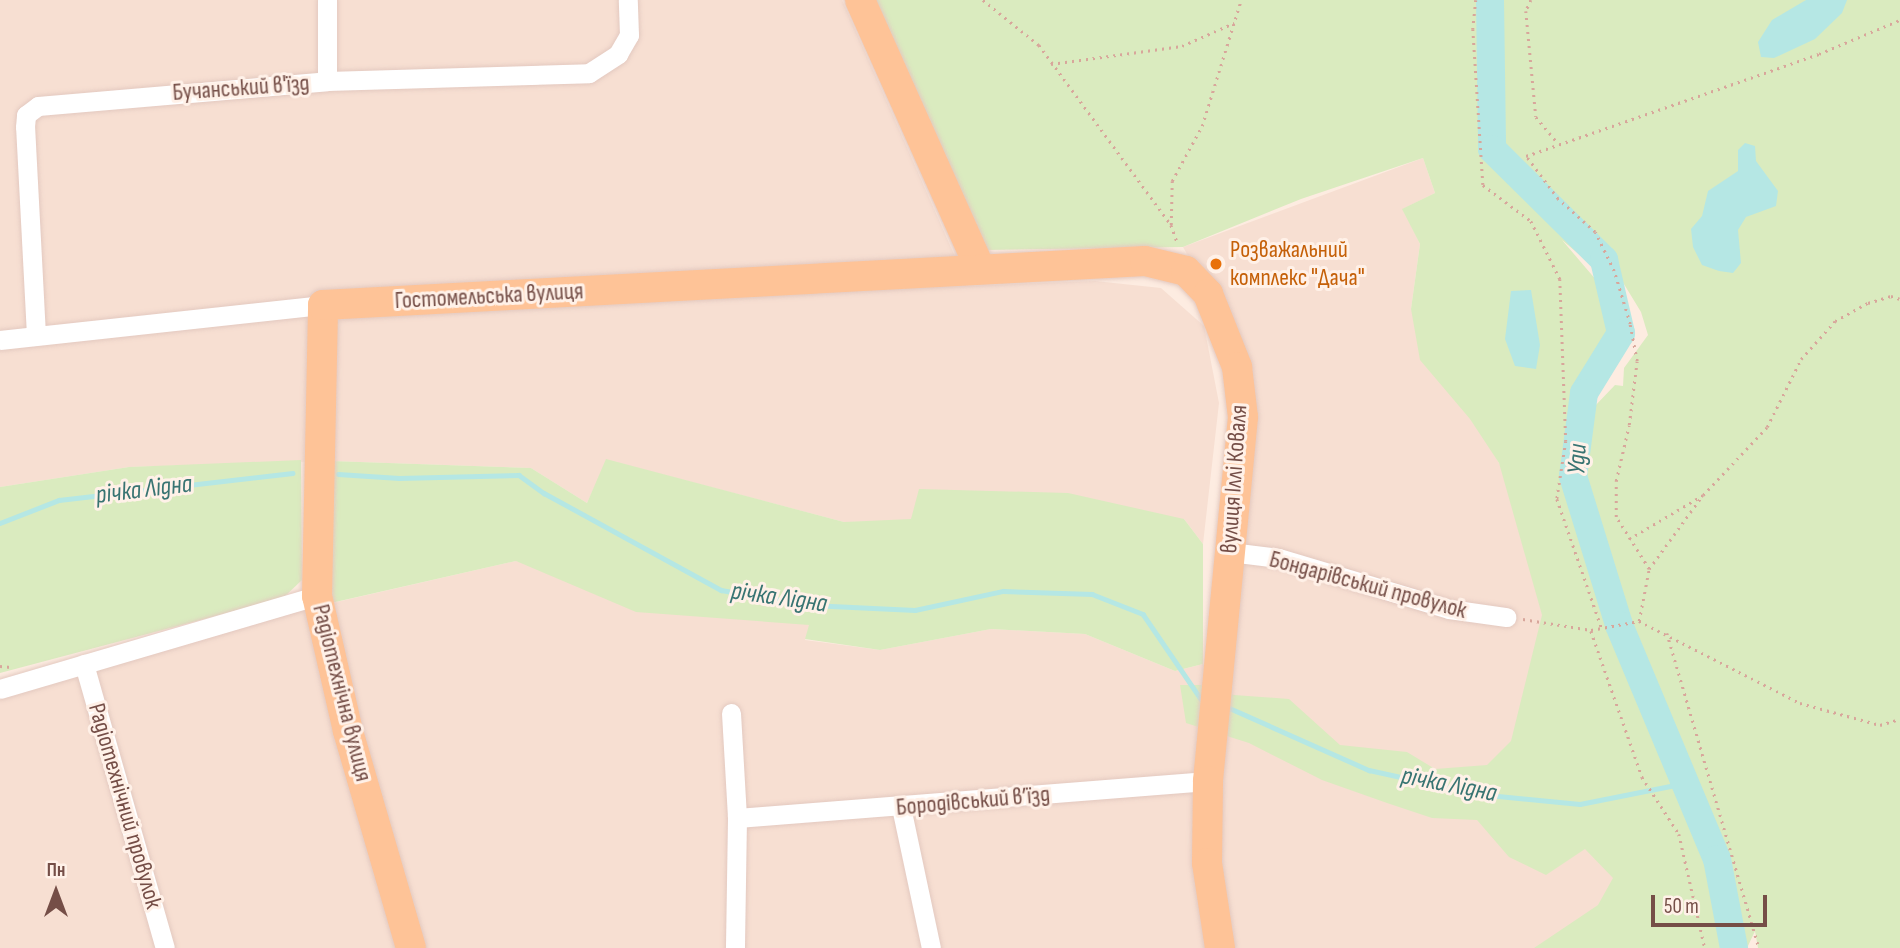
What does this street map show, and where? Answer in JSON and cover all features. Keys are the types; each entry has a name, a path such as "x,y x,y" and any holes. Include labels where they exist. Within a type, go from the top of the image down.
{"main road":[{"path":"860,0 980,268 1145,261 1186,271"},
{"name":"Гостомельська вулиця","path":"323,305 980,268"},
{"name":"вулиця Іллі Коваля","path":"1186,271 1208,294 1237,367 1243,417 1208,781 1207,863 1220,948"},
{"name":"Радіотехнічна вулиця","path":"323,305 317,596 348,731 411,948"}],"street":[{"path":"327,0 327,81"},
{"name":"Бучанський в'їзд","path":"36,335 26,115 38,106 59,102 327,81 589,72 618,54 629,35 628,0"},
{"name":"Гостомельська вулиця","path":"0,340 323,305"},
{"name":"Бондарівський провулок","path":"1230,552 1279,558 1449,609 1506,618"},
{"path":"0,689 317,596"},
{"name":"Радіотехнічний провулок","path":"84,664 165,948"},
{"path":"731,713 737,818 735,948"},
{"name":"Бородівський в’їзд","path":"737,818 1208,781"},
{"path":"901,807 931,948"}],"path":[{"path":"984,0 1039,46 1171,225 1186,271"},
{"path":"1171,225 1172,181 1202,126 1241,0"},
{"path":"1476,0 1473,29 1483,185 1531,221 1560,279 1566,441 1557,499 1602,629"},
{"path":"1531,0 1526,11 1536,117 1559,145"},
{"path":"1648,569 1616,517 1616,481 1629,425 1637,361 1614,271 1595,232 1558,199 1526,156 1819,54 1900,20"},
{"path":"1051,64 1182,46 1235,23"},
{"path":"1639,621 1648,569 1703,495 1767,427 1801,359 1835,321 1868,303 1891,296 1900,299"},
{"path":"1629,539 1703,495"},
{"path":"1506,618 1591,630 1639,621 1800,703 1880,725 1900,719"},
{"path":"1591,630 1644,781 1679,834 1705,948"},
{"path":"1667,633 1759,948"}],"shaded area":[{"path":"0,0 842,0 968,286 1095,281 1161,288 1204,326 1219,403 1203,544 1184,519 844,522 607,460 587,503 531,468 331,461 129,467 0,487"},
{"path":"1423,158 1435,193 1403,209 1420,244 1411,309 1499,463 1692,948 0,948 0,698 306,609 516,561 810,625 805,640 880,650 991,629 1085,634 1175,671 1203,664 1224,679 1248,422 1195,268 1183,247"}],"green space":[{"path":"876,0 1900,0 1900,948 1758,948 1755,931 1747,948 1740,948 1721,852 1629,629 1584,485 1593,408 1615,385 1623,386 1624,368 1648,335 1641,312 1588,225 1587,261 1562,240 1597,281 1610,338 1584,393 1571,490 1630,664 1711,863 1725,948 1534,948 1598,905 1613,878 1585,849 1546,875 1509,857 1477,820 1432,818 1322,780 1249,743 1186,723 1180,685 1202,685 1234,695 1289,699 1340,745 1407,752 1435,769 1487,765 1511,741 1542,615 1499,463 1470,419 1420,360 1411,309 1420,244 1402,209 1435,193 1423,158 1301,199 1183,247 986,250"},
{"path":"606,459 844,522 911,519 919,489 1068,493 1184,519 1203,544 1203,664 1175,671 1085,634 991,629 880,650 805,639 809,625 636,612 516,561 331,603 331,461 531,468 587,503"},
{"path":"301,460 302,580 283,598 0,673 0,487 129,467"}],"water":[{"path":"1806,0 1847,0 1842,13 1815,39 1774,58 1761,57 1758,42 1772,20"},
{"path":"1745,143 1755,146 1756,161 1778,191 1776,206 1746,217 1738,230 1741,263 1733,273 1719,271 1702,265 1693,247 1691,229 1702,216 1708,191 1738,171 1738,150"},
{"path":"1531,290 1540,345 1536,369 1515,366 1505,339 1511,291"}],"waterway":[{"name":"Уди","path":"1490,0 1492,149 1604,260 1621,333 1584,393 1573,476 1619,625 1717,859 1734,948"},
{"name":"річка Лідна","path":"0,523 59,500 292,473"},
{"name":"річка Лідна","path":"338,474 399,478 519,475 544,493 721,590 810,605 915,610 1003,591 1092,594 1143,614 1201,699"},
{"name":"річка Лідна","path":"1225,706 1369,770 1478,794 1580,804 1685,783"}],"place":[{"name":"Розважальний комплекс \"Дача\"","path":"1216,264"}]}
